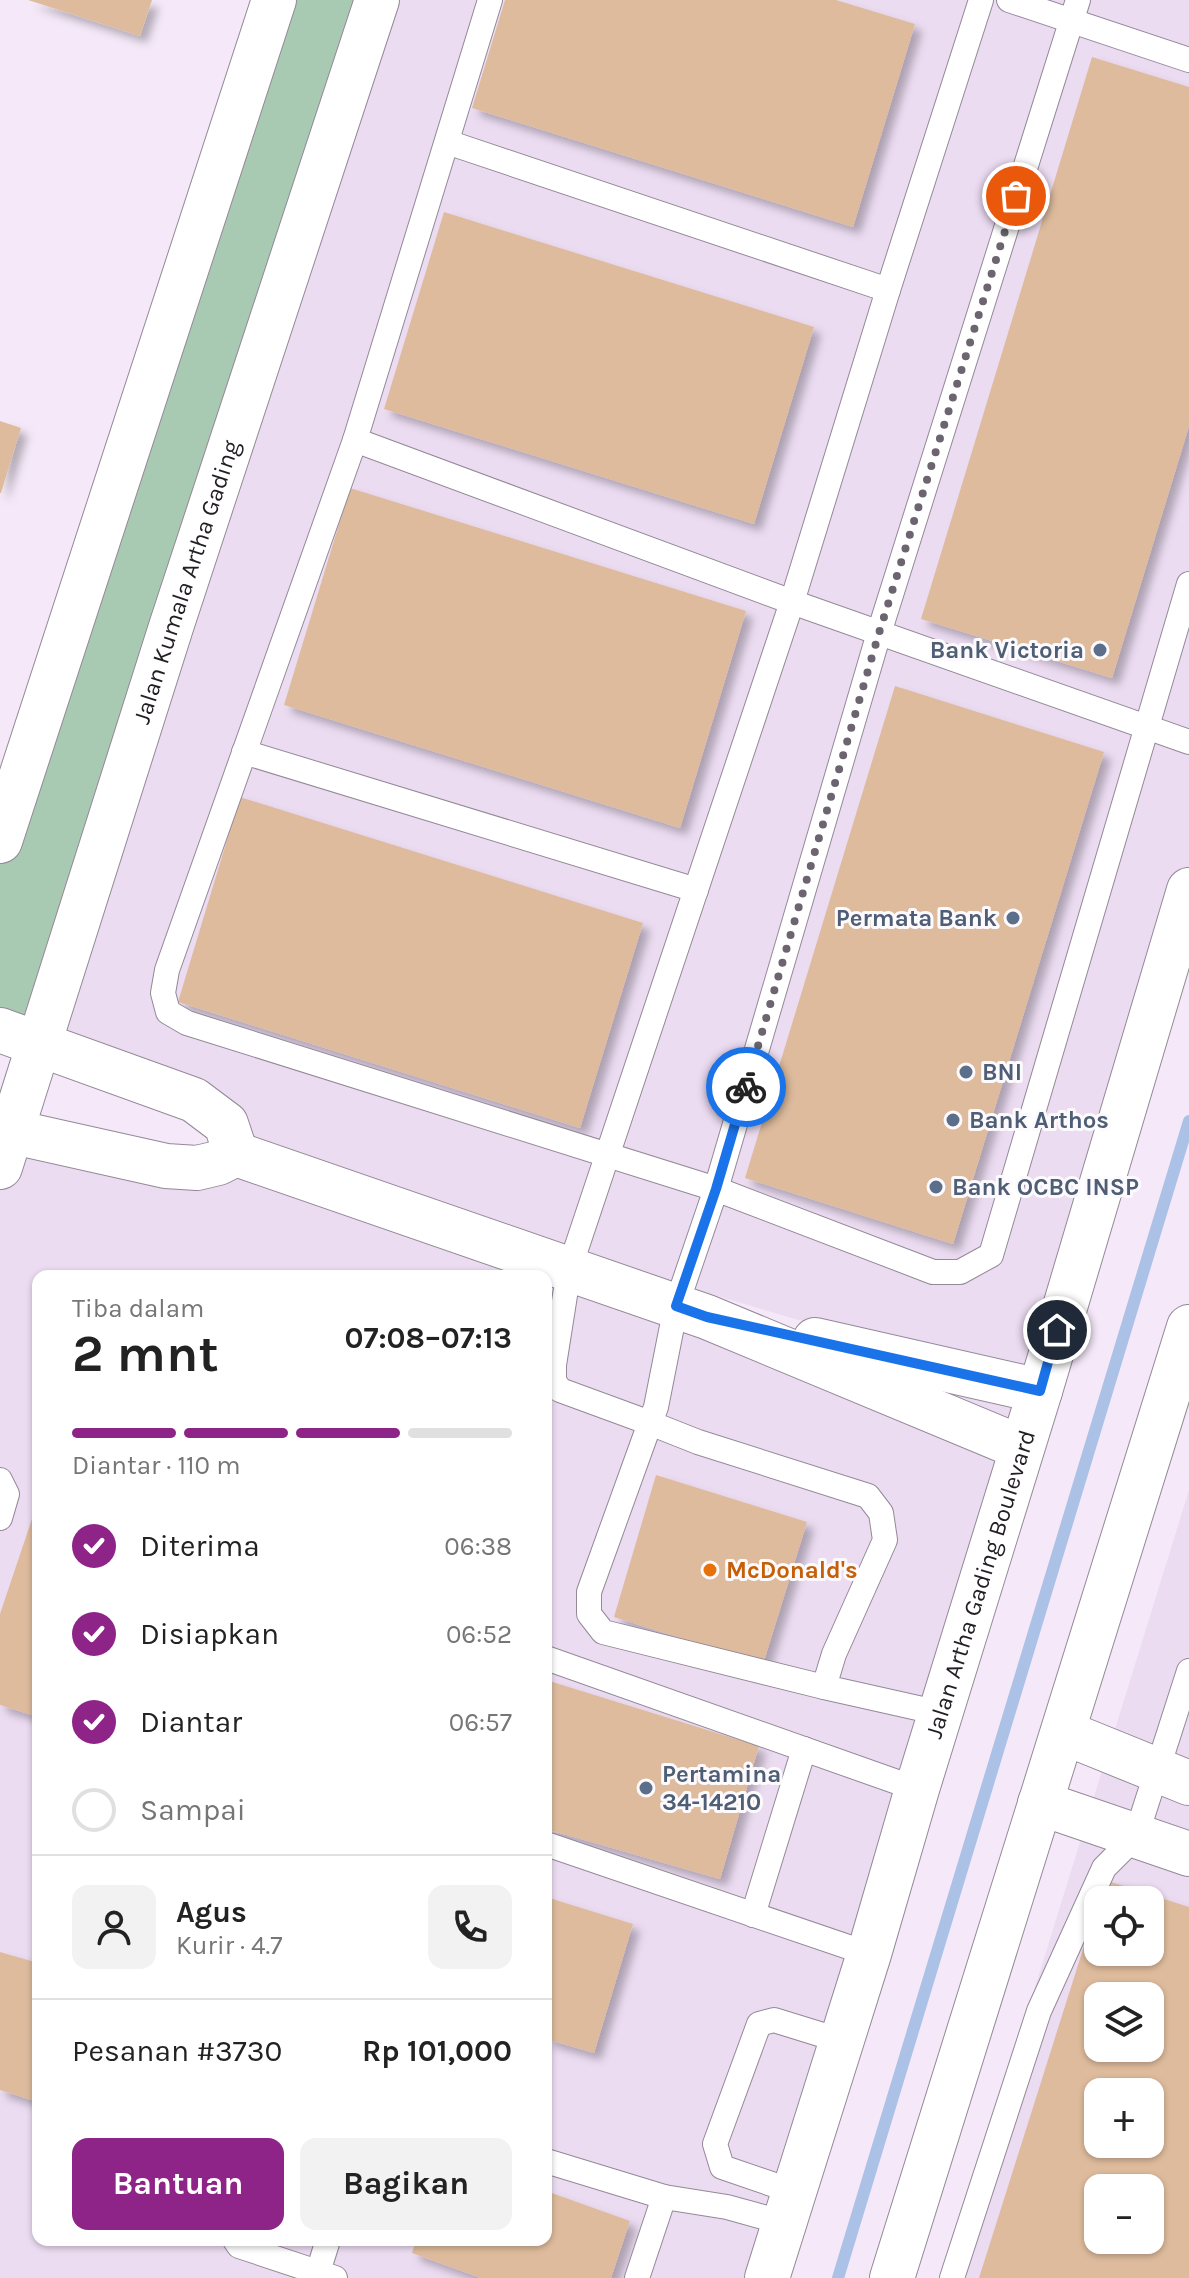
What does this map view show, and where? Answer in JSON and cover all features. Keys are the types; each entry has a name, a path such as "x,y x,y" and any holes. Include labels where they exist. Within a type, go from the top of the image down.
{"street":[{"path":"0,841 274,0"},
{"name":"Jalan Kumala Artha Gading","path":"4,1143 19,1038 377,0"},
{"name":"Jalan Artha Gading Boulevard","path":"767,2278 869,1954 1189,890"},
{"path":"19,1038 194,1100 226,1124 236,1154"},
{"path":"4,1143 197,1168 236,1154 692,1312 1022,1448"},
{"path":"692,1312 1040,1391"},
{"path":"892,2278 1189,1327"},
{"path":"1063,1732 1173,1777"},
{"path":"1040,1803 1189,1854"}],"lane":[{"path":"490,0 355,440 167,970 163,993 168,1012 187,1023 716,1189 933,1272 960,1272 991,1255 1189,584"},
{"path":"824,1687 834,1654 885,1540 881,1513 868,1496 698,1442 560,1390 554,1381 569,1270 792,602 981,0"},
{"path":"1009,0 1075,11 1189,60"},
{"path":"940,1713 603,1632 589,1614 589,1592 692,1312 716,1189 879,633 1075,11"},
{"path":"447,142 888,290"},
{"path":"355,440 792,602 1189,742"},
{"path":"244,752 696,890"},
{"path":"0,1480 7,1494 0,1518"},
{"path":"552,1660 917,1789"},
{"path":"952,2278 1039,2011 1104,1868 1136,1836 1173,1777 1189,1671"},
{"path":"753,1915 804,1749"},
{"path":"552,1846 869,1954"},
{"path":"790,2208 722,2167 715,2144 759,2024 774,2020 842,2041"},
{"path":"552,2163 664,2197 727,2207 790,2208"},
{"path":"637,2278 664,2197"},
{"path":"239,2246 326,2275 328,2246"}],"shaded area":[{"path":"380,0 1189,0 1189,890 769,2278 0,2278 0,1168 12,1132 197,1168 226,1124 38,1045","holes":["261,1162 1020,1385 676,1306"]},
{"path":"1189,1490 1189,2278 945,2278"}],"green space":[{"path":"270,0 378,0 38,1045 0,1033 0,817"}],"building":[{"path":"28,0 152,0 140,36"},
{"path":"505,0 836,0 915,24 853,227 472,108"},
{"path":"1092,57 1189,87 1189,426 1112,678 921,619"},
{"path":"444,212 814,327 754,524 384,409"},
{"path":"0,421 21,428 1,493 0,493"},
{"path":"350,488 746,611 680,828 284,705"},
{"path":"895,686 1104,752 953,1244 745,1178"},
{"path":"240,797 643,923 580,1128 178,1002"},
{"name":"McDonald's","path":"656,1475 807,1522 763,1664 614,1617"},
{"path":"32,1519 32,1715 0,1705 0,1614"},
{"name":"Pertamina 34-14210","path":"552,1682 759,1746 720,1879 552,1831"},
{"path":"1105,1880 1124,1886 1103,1886"},
{"path":"552,1899 633,1924 594,2053 552,2041"},
{"path":"1164,1899 1189,1907 1189,2278 979,2278 1084,1946 1084,1966 1164,1966"},
{"path":"0,1952 32,1961 32,2100 0,2090"},
{"path":"552,2193 630,2221 611,2278 481,2278 412,2253 414,2246 552,2246"}],"waterway":[{"path":"838,2278 1189,1121"}],"way so far":[{"path":"746,1087 879,633 1016,196"}],"place":[{"name":"Bank Victoria","path":"1100,650"},
{"name":"Permata Bank","path":"1013,918"},
{"name":"BNI","path":"966,1072"},
{"name":"Bank Arthos","path":"953,1120"},
{"name":"Bank OCBC INSP","path":"936,1187"},
{"name":"McDonald's","path":"710,1570"},
{"name":"Pertamina 34-14210","path":"646,1788"}],"route":[{"path":"746,1087 716,1189 676,1306 707,1317 1040,1391 1057,1330"}]}
